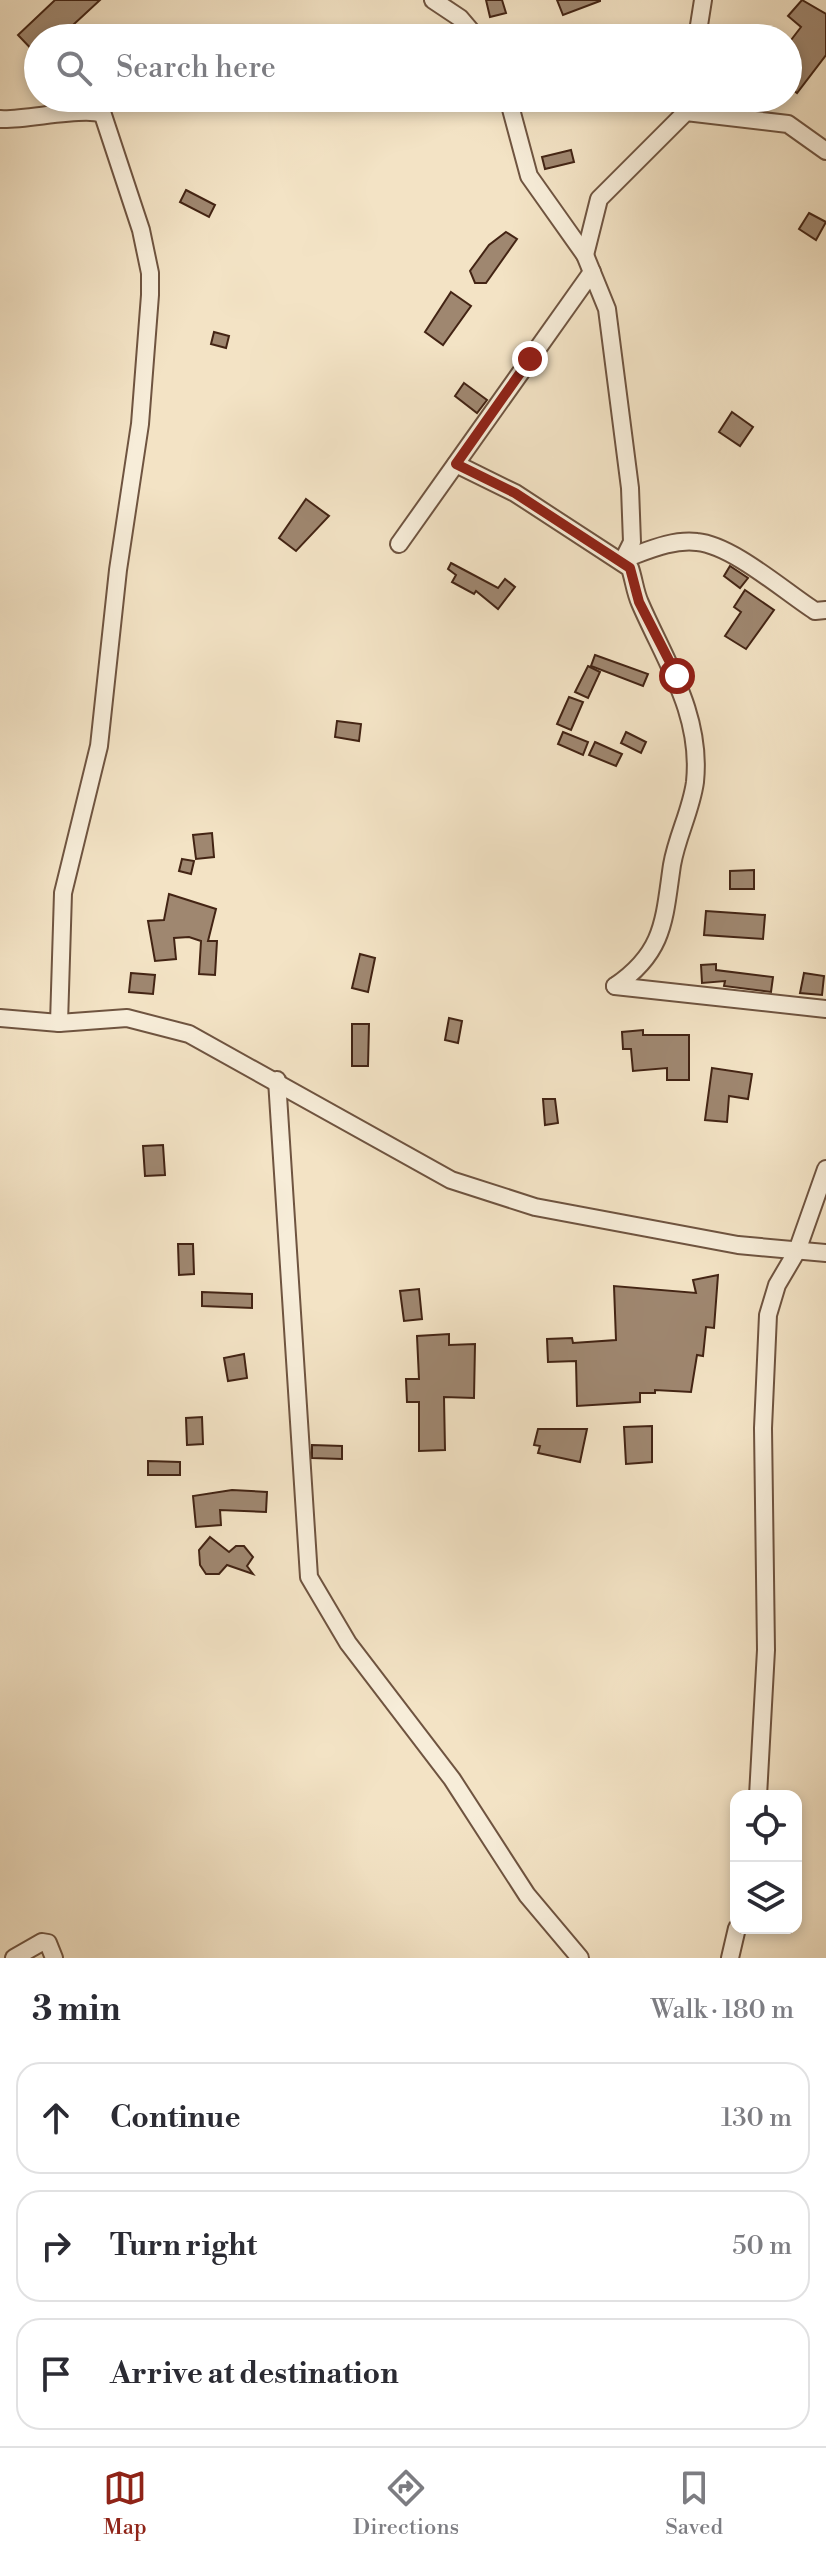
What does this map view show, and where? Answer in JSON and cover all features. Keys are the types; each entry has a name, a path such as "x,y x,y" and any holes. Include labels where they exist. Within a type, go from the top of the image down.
{"street":[{"path":"433,0 465,24"},
{"path":"699,24 703,0"},
{"path":"0,119 45,118 74,112"},
{"path":"59,1023 63,893 99,746 118,570 140,424 150,273 130,189 103,115 96,112"},
{"path":"512,112 529,176 585,255 607,309 630,488 632,542 623,560"},
{"path":"585,255 599,199 678,112"},
{"path":"722,112 788,124 826,151"},
{"path":"399,544 592,272"},
{"path":"456,464 515,493 623,560 630,568 639,602 677,676 693,744 695,780 672,864 668,907 660,935 634,973 615,986 826,1009"},
{"path":"623,560 661,545 698,541 726,551 815,611 826,610"},
{"path":"0,1018 59,1023 127,1018 189,1034 277,1080 382,1143 465,1184 535,1207 738,1245 826,1253"},
{"path":"277,1080 309,1577 348,1643 452,1779 527,1895 580,1958"},
{"path":"758,1790 766,1650 763,1428 768,1315 777,1285 797,1251 826,1169"},
{"path":"730,1958 736,1934"},
{"path":"14,1958 42,1942 48,1943 54,1958"}],"building":[{"path":"55,0 100,0 74,24 30,24"},
{"path":"486,0 502,0 506,13 490,17"},
{"path":"557,0 600,0 600,1 563,15"},
{"path":"802,0 826,14 826,55 802,86 802,24 788,16"},
{"path":"571,150 574,162 545,169 542,157"},
{"path":"186,190 215,205 209,217 180,202"},
{"path":"809,213 826,222 816,240 799,229"},
{"path":"506,232 517,239 486,283 475,283 470,271 489,245"},
{"path":"451,292 471,306 443,345 425,332"},
{"path":"214,332 229,336 226,348 211,344"},
{"path":"464,383 487,400 477,413 455,396"},
{"path":"732,412 753,427 740,446 719,432"},
{"path":"306,499 329,516 296,551 279,538"},
{"path":"451,563 498,588 505,579 515,587 498,609 476,591 474,594 452,582 456,575 448,569"},
{"path":"730,566 748,578 740,588 724,576"},
{"path":"745,590 774,610 746,649 725,636 741,612 734,607"},
{"path":"595,655 648,674 643,686 591,666"},
{"path":"588,666 600,672 588,698 575,692"},
{"path":"569,697 583,702 571,730 557,724"},
{"path":"337,721 361,724 359,741 335,737"},
{"path":"563,732 588,742 583,755 558,744"},
{"path":"626,732 646,742 641,753 621,743"},
{"path":"595,742 622,754 616,766 589,755"},
{"path":"212,833 214,857 196,859 193,835"},
{"path":"182,859 194,861 191,874 179,871"},
{"path":"754,870 754,889 730,889 730,871"},
{"path":"169,894 216,909 208,941 217,941 215,975 199,974 201,941 189,937 174,938 176,959 155,961 148,921 164,920"},
{"path":"706,911 765,915 763,939 704,935"},
{"path":"360,954 375,958 368,992 352,988"},
{"path":"716,964 716,970 773,977 771,992 724,986 725,981 702,983 701,965"},
{"path":"131,973 155,975 153,994 129,992"},
{"path":"804,973 824,976 822,995 800,993"},
{"path":"449,1018 462,1021 458,1043 445,1040"},
{"path":"352,1024 369,1024 368,1066 352,1066"},
{"path":"643,1030 643,1035 689,1035 689,1080 667,1080 667,1068 633,1071 631,1049 623,1049 622,1032"},
{"path":"712,1068 752,1074 748,1099 729,1096 727,1122 705,1120"},
{"path":"543,1099 555,1099 558,1123 545,1125"},
{"path":"163,1145 165,1175 145,1176 143,1146"},
{"path":"178,1244 193,1244 194,1274 179,1275"},
{"path":"718,1275 714,1328 706,1327 703,1356 697,1355 691,1392 655,1390 655,1393 640,1393 640,1402 577,1406 576,1361 548,1362 547,1339 572,1338 573,1343 616,1340 614,1286 696,1293 693,1280"},
{"path":"419,1289 422,1319 404,1321 400,1291"},
{"path":"202,1292 252,1294 252,1308 202,1306"},
{"path":"449,1334 449,1345 475,1344 474,1398 444,1397 445,1450 419,1451 419,1402 407,1402 406,1379 419,1379 417,1336"},
{"path":"244,1354 247,1378 228,1381 224,1358"},
{"path":"202,1417 203,1444 187,1445 186,1418"},
{"path":"652,1426 652,1462 626,1464 624,1427"},
{"path":"538,1429 587,1429 580,1462 538,1453 540,1446 534,1445"},
{"path":"312,1445 342,1446 342,1459 312,1458"},
{"path":"148,1461 180,1462 180,1475 148,1475"},
{"path":"232,1490 267,1492 266,1512 220,1510 221,1525 196,1527 193,1496"},
{"path":"210,1537 229,1552 236,1546 244,1546 253,1557 247,1566 253,1574 227,1565 219,1574 206,1574 200,1565 199,1550"}],"route":[{"path":"530,359 456,464 515,493 630,568 639,602 677,676"}]}
